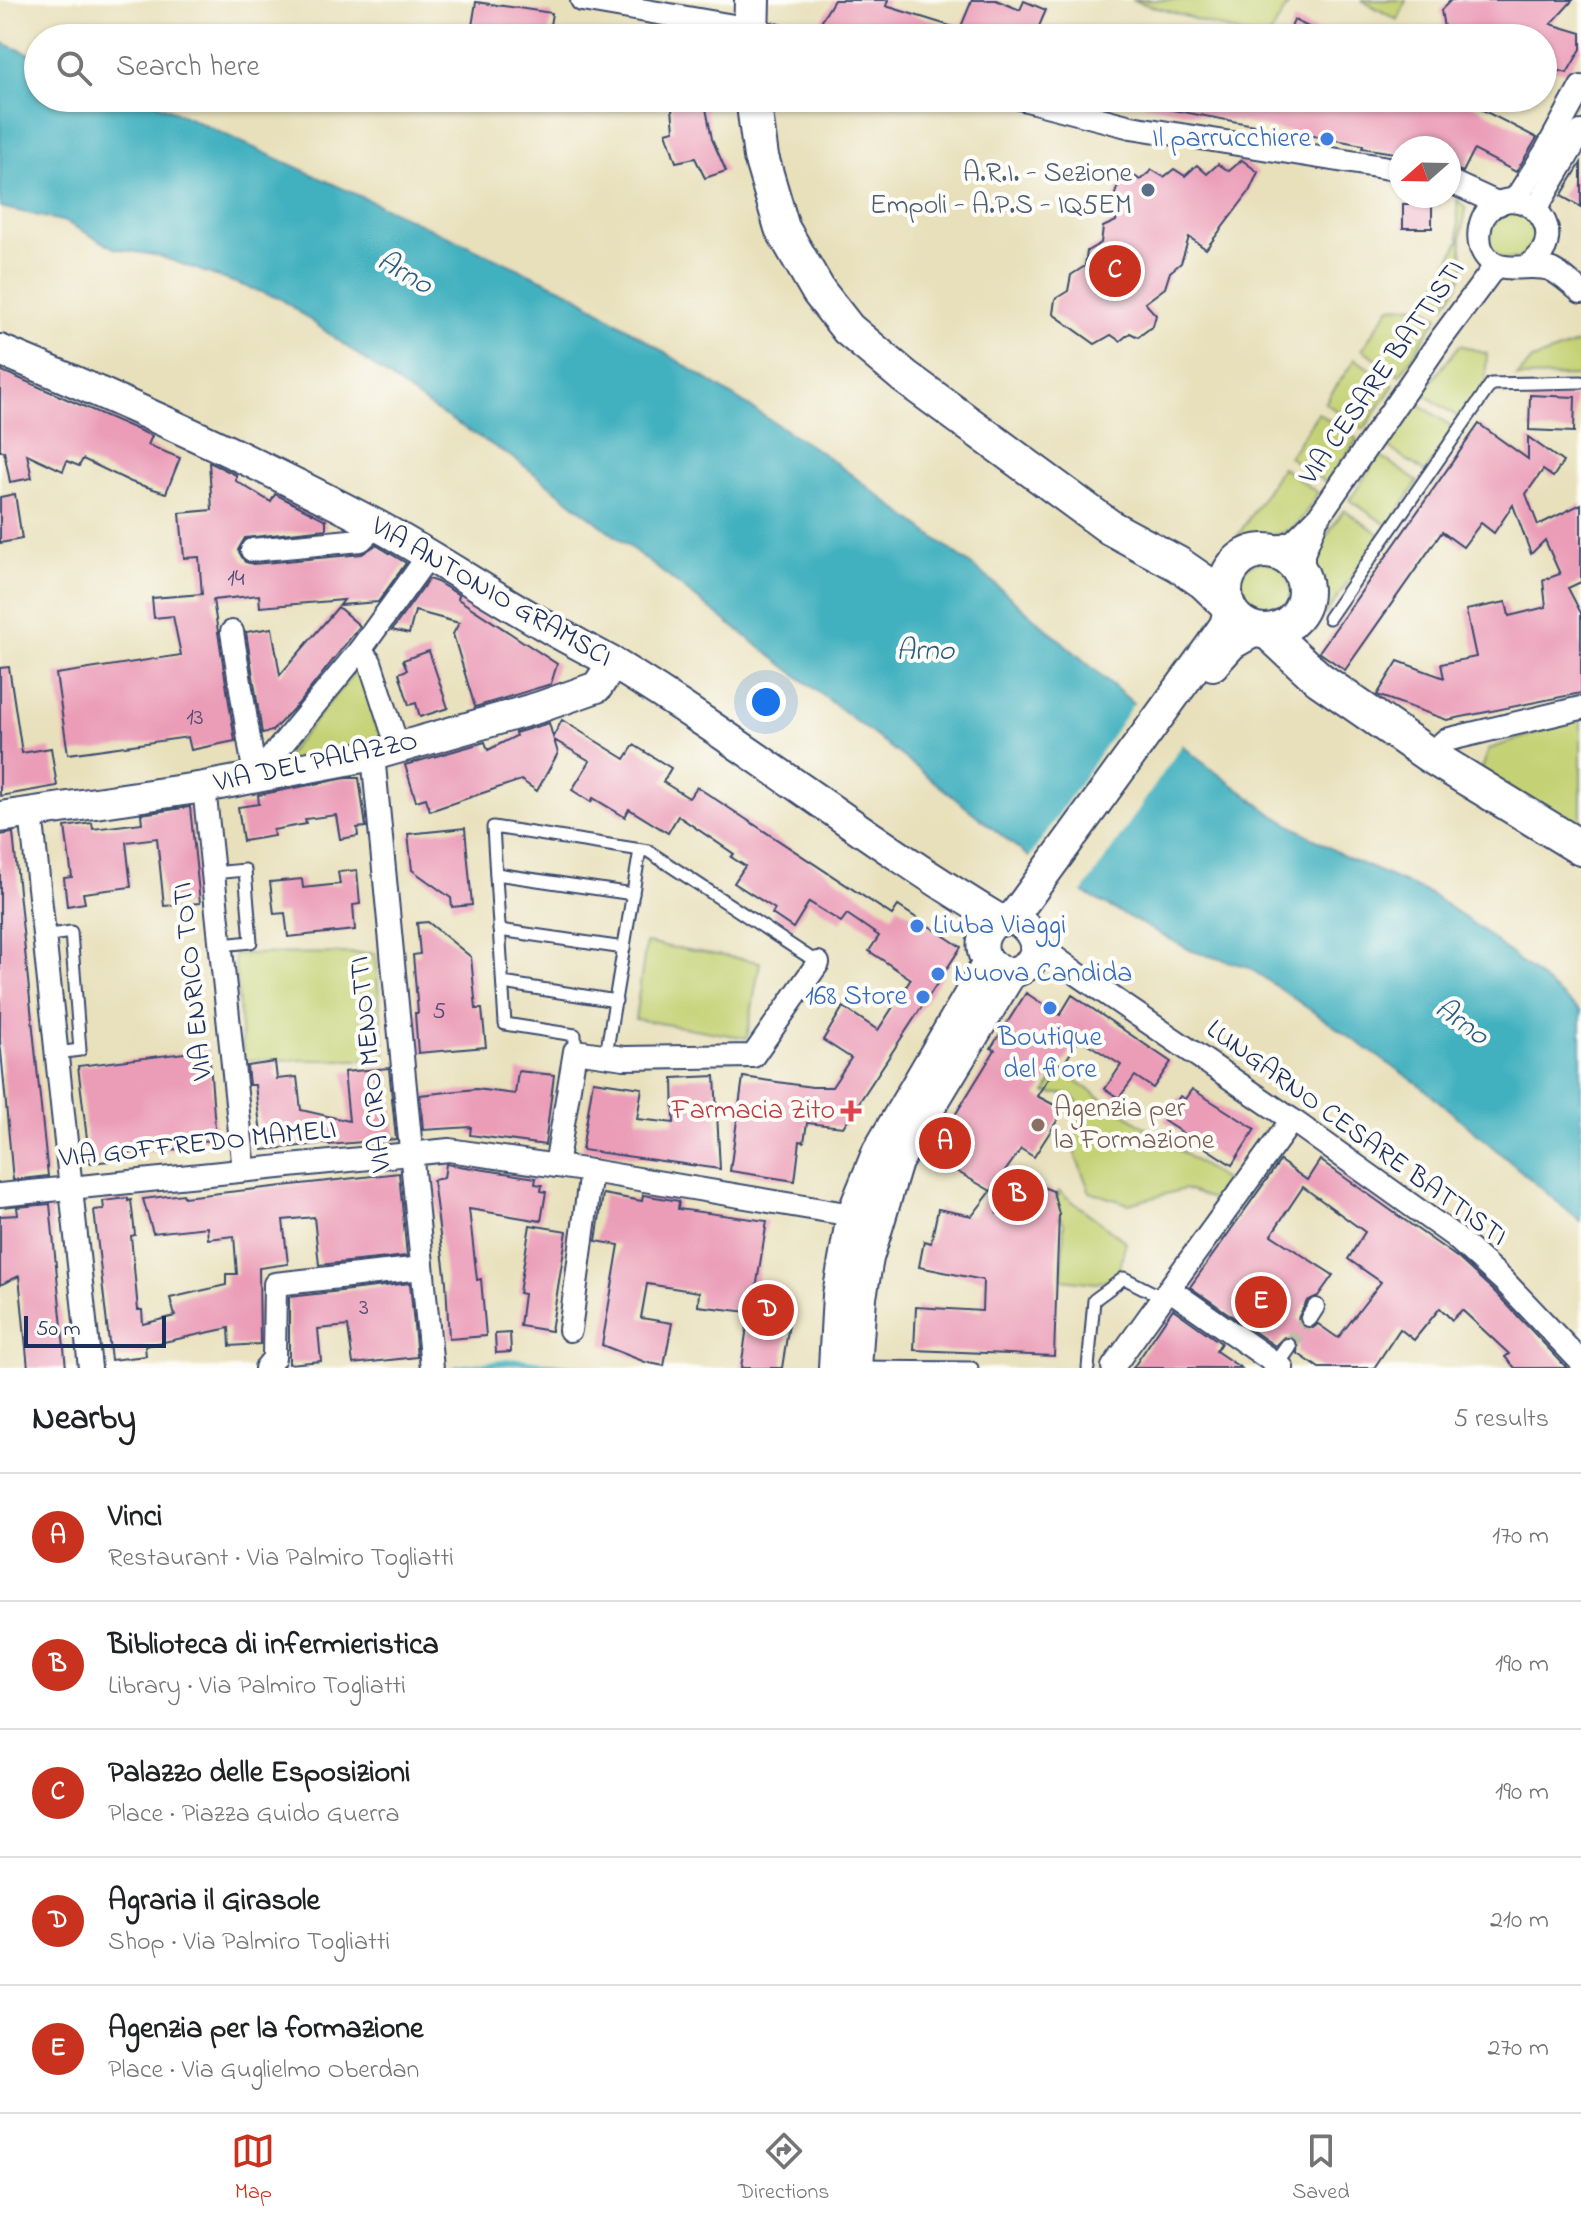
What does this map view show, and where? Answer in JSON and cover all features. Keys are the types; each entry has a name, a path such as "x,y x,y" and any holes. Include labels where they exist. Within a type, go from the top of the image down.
{"main road":[{"path":"755,112 761,157 782,228 819,292 848,329 905,377 1111,528 1178,564 1255,618 1319,679 1429,755 1581,848"},
{"name":"VIA ANTONIO GRAMSCI","path":"0,350 191,433 429,555 613,663 780,772 1015,936"},
{"path":"834,1368 838,1295 852,1215 878,1151 1015,936 1216,649 1225,625 1303,606 1303,578 1290,560 1182,554 1138,542"},
{"path":"1254,556 1226,579 1255,618"},
{"name":"VIA DEL PALAZZO","path":"0,817 204,787 385,751 540,707 597,687 613,663"},
{"path":"856,1368 861,1297 868,1258 897,1162 1015,936"}],"street":[{"path":"582,0 751,22"},
{"path":"1517,204 1581,87"},
{"path":"1073,112 1131,127 1389,168"},
{"path":"1548,241 1537,260 1518,269 1496,265 1488,258 1479,238 1484,217 1517,204 1581,132"},
{"path":"1461,185 1517,204 1543,218 1554,256 1569,270 1581,270"},
{"name":"VIA CESARE BATTISTI","path":"1254,556 1294,541 1319,516 1496,265"},
{"path":"1528,266 1551,269 1581,292"},
{"name":"VIA CESARE BATTISTI","path":"1303,578 1303,554 1319,516"},
{"path":"252,550 361,540 376,526"},
{"path":"255,777 360,650 429,555"},
{"path":"232,632 255,777"},
{"name":"VIA CIRO MENOTTI","path":"360,650 370,662 385,751 411,1153 432,1368"},
{"path":"1429,755 1446,740 1581,708"},
{"name":"VIA ENRICO TOTI","path":"204,787 244,1170"},
{"path":"31,812 90,1368"},
{"name":"LUNGARNO CESARE BATTISTI","path":"1015,936 1061,969 1079,975 1292,1120 1454,1236 1504,1281 1581,1362"},
{"path":"556,1166 575,1051 624,1058 753,1056 818,963"},
{"path":"1113,1367 1292,1120"},
{"name":"VIA GOFFREDO MAMELI","path":"0,1195 449,1150 852,1215"},
{"path":"570,1330 591,1171"},
{"path":"266,1368 274,1358 275,1284 422,1268"},
{"path":"1166,1294 1282,1360"}],"lane":[{"path":"1329,618 1491,384 1581,382"},
{"path":"575,1051 575,1035 505,1024 493,827 648,851 818,963"},
{"path":"606,1055 640,850"},
{"path":"213,873 245,870 251,942 221,945"},
{"path":"496,874 633,894"},
{"path":"499,930 624,948"},
{"path":"503,983 616,1001"},
{"path":"1088,1368 1094,1300 1124,1278 1166,1294"},
{"path":"856,1368 972,1368"}],"green space":[{"path":"1132,0 1291,0 1276,24 1210,24"},
{"path":"1361,0 1406,0 1398,20"},
{"path":"1461,203 1466,209 1461,239 1464,268 1456,289 1444,306 1432,295 1459,241 1457,208 1461,208"},
{"path":"1503,211 1527,213 1539,234 1527,258 1501,259 1489,246 1487,229"},
{"path":"1422,305 1438,317 1400,375 1362,349 1390,307"},
{"path":"1581,342 1581,376 1517,377 1532,360"},
{"path":"1460,345 1487,354 1485,383 1461,419 1422,393"},
{"path":"1355,359 1394,385 1364,429 1325,403"},
{"path":"1416,402 1454,428 1425,472 1386,446"},
{"path":"1318,413 1357,439 1327,483 1289,457"},
{"path":"1379,455 1418,482 1388,526 1350,500"},
{"path":"1282,467 1318,493 1306,512 1297,524 1285,532 1237,537"},
{"path":"1344,510 1381,535 1325,615 1318,610 1317,558 1326,536"},
{"path":"1262,562 1283,570 1291,591 1283,612 1262,620 1241,612 1233,591 1241,570"},
{"path":"363,661 387,741 281,762"},
{"path":"1581,718 1581,847 1481,772 1489,749"},
{"path":"646,943 760,962 747,1038 635,1019"},
{"path":"375,953 385,1060 244,1060 234,954"},
{"path":"1047,1062 1227,1182 1218,1201 1184,1189 1129,1204 1090,1192 1068,1136 1080,1130 1082,1110 1072,1095 1046,1093 1052,1080"},
{"path":"1059,1191 1126,1242 1117,1276 1097,1283 1062,1279 1064,1223 1052,1208"}],"water":[{"name":"Arno","path":"0,42 24,51 24,112 176,112 572,293 828,457 988,578 1198,759 1272,814 1346,857 1430,894 1482,930 1581,1012 1581,1222 1421,1086 1248,967 1192,951 1054,877 518,461 430,407 281,299 159,256 114,248 66,222 0,207"}],"pier":[{"path":"1136,700 1184,742 1080,896 1051,881 1027,861"}],"building":[{"path":"834,0 888,0 886,6 944,24 819,24"},
{"path":"972,0 996,0 1020,10 1024,1 1046,10 1040,24 962,24"},
{"path":"1451,0 1573,0 1551,24 1443,24 1441,10"},
{"path":"476,2 552,13 550,24 472,24"},
{"path":"1557,26 1581,33 1581,49 1567,73 1557,70"},
{"path":"672,112 707,112 712,139 726,171 705,178 695,158 676,162 666,132 674,130"},
{"path":"1183,112 1486,112 1537,138 1516,172 1474,150 1461,171 1461,136 1389,136 1389,152 1362,148 1363,145"},
{"path":"1242,160 1258,172 1249,192 1206,249 1189,237 1181,263 1170,272 1165,288 1145,303 1156,315 1153,326 1138,337 1130,333 1120,341 1111,335 1095,344 1053,314 1055,299 1068,291 1071,275 1085,266 1087,251 1101,243 1103,227 1116,221 1118,204 1113,200 1119,182 1129,172 1140,180 1152,170 1164,177 1174,169 1185,176 1197,165 1207,174 1218,164 1229,171"},
{"path":"1581,163 1581,207 1561,196"},
{"path":"1403,208 1432,208 1432,228 1403,228"},
{"path":"0,370 152,436 148,445 180,458 166,493 131,482 83,459 79,466 67,461 63,471 27,454 32,478 10,482 4,451 0,451"},
{"path":"1530,395 1575,397 1574,432 1529,430"},
{"path":"1479,424 1528,459 1528,437 1563,462 1553,477 1543,470 1526,494 1538,525 1581,504 1581,582 1568,588 1581,613 1581,693 1447,720 1377,695 1398,661 1444,678 1441,664 1476,657 1466,610 1506,602 1509,616 1546,607 1543,580 1560,574 1545,540 1531,554 1513,505 1494,533 1481,523 1463,547 1442,532 1345,670 1319,652"},
{"path":"209,462 236,475 236,481 271,502 275,494 326,520 326,529 245,538 238,550 245,562 253,564 362,554 376,545 406,563 378,602 340,605 344,600 260,607 259,595 213,600 235,741 191,750 188,737 68,754 56,674 181,655 173,616 154,618 152,598 202,594 199,557 184,558 180,513 212,510"},
{"path":"15,494 22,539 0,543 0,497"},
{"path":"429,579 459,595 458,599 557,664 551,684 475,707 453,634 459,623 415,611 409,634 392,630"},
{"path":"338,607 360,626 298,704 272,731 262,733 246,632 272,628 280,675"},
{"path":"429,651 448,708 420,717 416,703 409,705 399,673 407,670 403,660"},
{"path":"9,667 22,753 51,748 57,786 0,796 0,668"},
{"path":"562,720 625,759 634,745 671,768 663,782 689,798 697,787 892,915 898,906 961,947 843,1127 807,1123 804,1142 800,1141 795,1181 730,1171 743,1077 832,1087 851,1058 823,1040 843,1007 878,1030 911,979 869,951 879,936 847,914 841,922 809,902 793,928 772,914 775,909 734,883 745,866 731,857 734,854 678,816 668,833 629,809 625,817 593,798 591,802 572,790 590,761 554,740 558,753 537,791 521,780 430,811 426,798 416,801 405,765 485,742 488,750 516,736 515,733 549,723 553,737"},
{"path":"359,778 366,827 357,828 358,836 340,839 336,815 305,819 306,824 273,830 274,836 243,841 238,807 259,804 258,795"},
{"path":"190,807 200,903 164,906 157,838 126,842 131,887 83,893 85,903 67,906 64,878 72,877 65,827 92,823 93,829 142,823 141,814"},
{"path":"465,828 472,905 452,907 451,898 412,870 408,834"},
{"path":"13,833 48,1176 13,1180 0,1040 0,835"},
{"path":"357,870 360,904 353,905 355,930 288,937 285,913 274,914 270,882 302,879 303,888 340,884 338,872"},
{"path":"428,922 471,957 476,1009 482,1009 486,1047 418,1053 413,955 420,954 417,923"},
{"path":"1026,993 1060,1015 1072,995 1171,1062 1153,1088 1135,1076 1119,1098 1105,1089 1121,1065 1080,1039 1062,1066 1058,1063 1037,1096 1064,1110 1034,1157 1021,1149 991,1191 930,1156"},
{"path":"209,1050 216,1140 201,1141 201,1147 118,1154 119,1160 90,1163 78,1066"},
{"path":"275,1062 277,1079 297,1077 301,1110 349,1121 344,1072 389,1068 396,1139 263,1150 255,1085 249,1085 247,1066"},
{"path":"518,1071 554,1075 545,1145 470,1135 471,1127 423,1130 420,1095 476,1089 515,1094"},
{"path":"715,1076 720,1169 582,1150 593,1081 642,1088 637,1119 674,1123 673,1078"},
{"path":"1192,1089 1255,1129 1232,1165 1164,1121 1180,1096 1185,1099"},
{"path":"1320,1160 1458,1258 1567,1368 1515,1368 1505,1357 1509,1354 1462,1310 1452,1320 1440,1308 1414,1340 1400,1329 1374,1368 1319,1368 1297,1353 1298,1343 1294,1338 1284,1337 1275,1346 1190,1287 1280,1161 1307,1180","holes":["1303,1187 1365,1232 1348,1259 1381,1282 1338,1338 1318,1324 1313,1328 1304,1328 1298,1318 1307,1301 1318,1296 1333,1275 1271,1235"]},
{"path":"446,1164 536,1178 535,1184 542,1185 541,1191 546,1192 541,1221 469,1209 477,1280 481,1279 486,1336 449,1339 446,1282 433,1180 444,1178"},
{"path":"399,1173 407,1256 319,1265 314,1217 283,1220 288,1264 259,1268 260,1344 230,1346 229,1328 145,1346 146,1356 111,1360 94,1210 104,1209 103,1201 131,1200 138,1310 142,1310 143,1324 175,1316 170,1298 226,1285 226,1274 237,1274 234,1236 208,1239 207,1227 153,1233 143,1199"},
{"path":"999,1181 1015,1186 996,1214 1043,1187 1053,1191 1059,1214 1054,1356 914,1350 916,1307 982,1311 983,1280 919,1267 924,1241 931,1243 938,1209 972,1216"},
{"path":"603,1194 642,1201 643,1195 679,1201 678,1209 767,1221 754,1301 782,1306 779,1323 789,1324 782,1368 741,1368 749,1312 698,1306 699,1292 647,1284 641,1318 672,1323 664,1366 602,1345 619,1245 596,1241"},
{"path":"50,1204 66,1368 28,1368 19,1276 0,1285 0,1216 18,1215 17,1207"},
{"path":"530,1225 567,1231 551,1331 520,1326 524,1294 519,1293"},
{"path":"410,1283 417,1357 353,1364 348,1326 318,1329 321,1361 289,1364 289,1297"},
{"path":"1173,1309 1221,1343 1216,1351 1241,1368 1133,1368"},
{"path":"510,1333 511,1352 496,1353 495,1334"}],"waterway":[{"path":"457,1368 519,1361 576,1368"}],"tunnel":[{"path":"1288,1347 1309,1318"}],"place":[{"name":"Il parrucchiere","path":"1327,139"},
{"name":"A.R.I. - Sezione Empoli - A.P.S - IQ5EM","path":"1148,190"},
{"name":"Palazzo delle Esposizioni","path":"1115,271"},
{"name":"Liuba Viaggi","path":"917,926"},
{"name":"Nuova Candida","path":"938,974"},
{"name":"168 Store","path":"923,997"},
{"name":"Boutique del fiore","path":"1050,1008"},
{"name":"Farmacia Zito","path":"851,1111"},
{"name":"Agenzia per la Formazione","path":"1038,1125"},
{"name":"Vinci","path":"945,1143"},
{"name":"Biblioteca di infermieristica","path":"1018,1195"},
{"name":"Agenzia per la formazione","path":"1261,1302"},
{"name":"Agraria il Girasole","path":"768,1310"}]}
